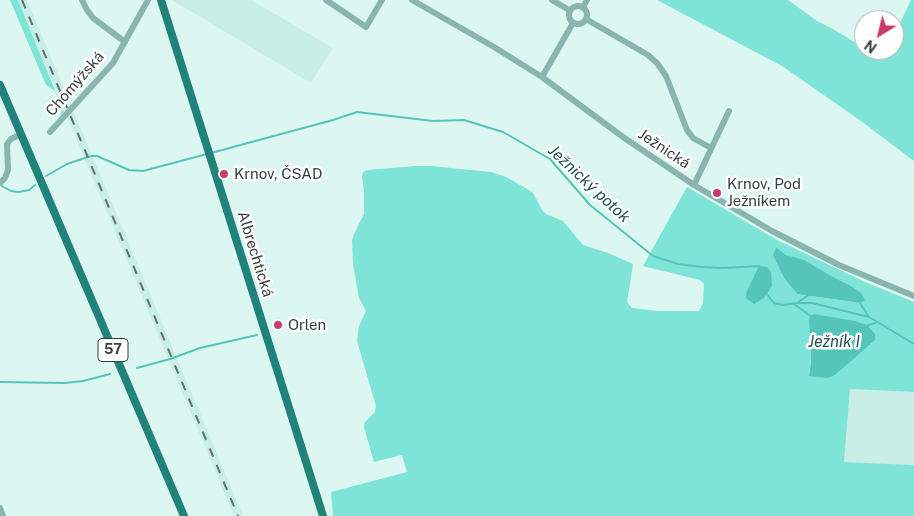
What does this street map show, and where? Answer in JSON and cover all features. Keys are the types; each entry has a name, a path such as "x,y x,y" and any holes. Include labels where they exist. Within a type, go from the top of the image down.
{"main road":[{"name":"Albrechtická","path":"161,0 323,516"},
{"name":"57","path":"0,84 184,516"}],"street":[{"path":"82,0 93,18 125,42"},
{"name":"Chomýžská","path":"50,132 112,63 148,0"},
{"path":"326,0 366,27 382,0"},
{"name":"Ježnická","path":"412,0 542,77 623,137 694,185 772,231 839,265 914,296"},
{"path":"552,0 570,10"},
{"path":"583,7 587,0"},
{"path":"578,5 586,10 586,20 578,25 569,20 568,15 573,6 578,5"},
{"path":"586,20 648,55 658,63 669,82 687,130 693,138 711,148"},
{"path":"542,77 573,23"},
{"path":"694,185 729,111"},
{"path":"0,183 6,178 8,170 6,144 21,134"},
{"path":"0,508 4,516"}],"shaded area":[{"path":"10,0 18,0 64,112 59,117 62,110 55,91 46,85"},
{"path":"18,0 27,0 243,516 234,516"},
{"path":"172,0 251,0 333,48 311,83"},
{"path":"657,0 788,0 817,21 854,42 854,60 904,60 904,15 911,0 914,0 914,161 861,121 782,66"},
{"path":"431,166 491,172 506,177 533,193 542,210 546,214 563,221 583,245 633,264 627,302 632,308 658,311 699,311 703,303 704,284 700,280 643,266 687,187 779,241 865,282 914,302 914,392 850,389 844,462 914,465 914,516 333,516 331,492 407,472 402,455 374,462 364,427 365,422 375,412 376,406 357,341 359,326 366,311 359,298 353,264 352,240 364,214 362,176 363,172 367,170","holes":["776,247 786,255 851,286 860,303 797,294 784,278 777,264 773,255","809,336 853,358 835,375 809,375 811,362"]},
{"path":"850,389 914,392 914,465 844,462"}],"water":[{"path":"776,247 786,255 804,260 851,286 861,293 865,300 860,303 797,294 784,278 777,264 773,255"},
{"path":"759,266 767,267 771,272 772,286 764,298 754,304 746,298 746,293"},
{"name":"Ježník I","path":"814,314 867,325 875,334 875,340 835,375 828,378 809,376 811,362 809,320"}],"waterway":[{"name":"Ježnický potok","path":"211,153 357,112 433,121 464,120 503,132 550,159 590,205 653,256 678,264 702,267 760,267"},
{"name":"Ježnický potok","path":"46,176 67,164 91,156 97,156 129,170 143,171 207,154"},
{"name":"Ježnický potok","path":"2,186 11,191 19,192 29,190 35,185"},
{"name":"Ježnický potok","path":"766,293 774,303 783,305 812,303 869,317 914,344"},
{"path":"797,303 810,294"},
{"path":"860,303 869,317"},
{"path":"794,304 812,317"},
{"path":"866,326 878,322"},
{"path":"137,368 200,348 257,335"},
{"path":"0,382 65,383 83,381 110,374"}],"railway":[{"path":"22,0 238,516"}],"place":[{"name":"Krnov, ČSAD","path":"224,174"},
{"name":"Krnov, Pod Ježníkem","path":"717,193"},
{"name":"Orlen","path":"278,325"}]}
